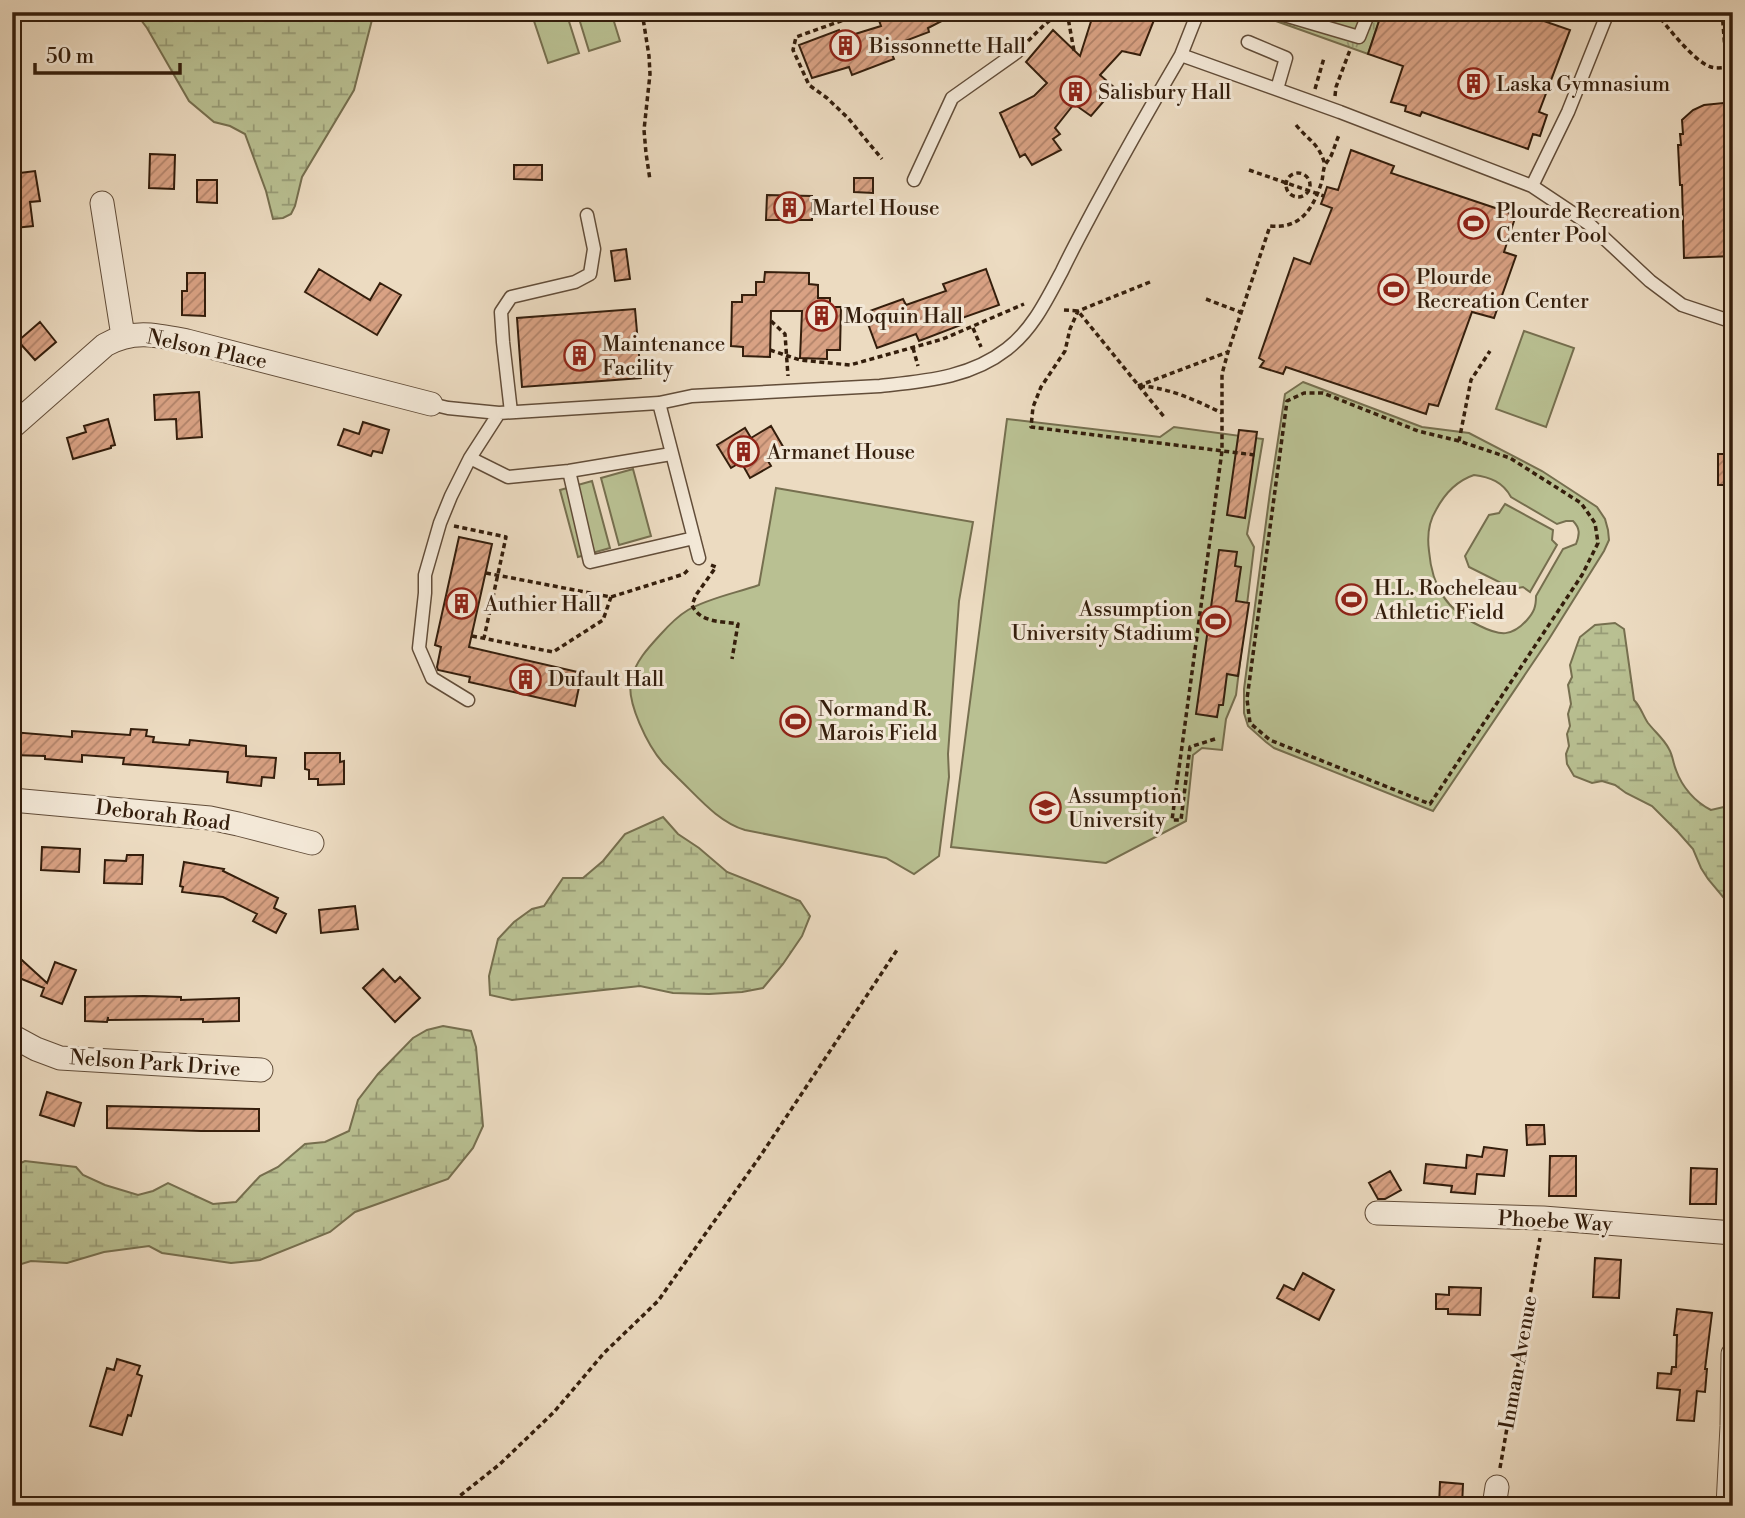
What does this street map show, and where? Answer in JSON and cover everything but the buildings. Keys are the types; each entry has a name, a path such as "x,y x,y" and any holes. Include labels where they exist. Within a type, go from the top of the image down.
{"street":[{"path":"102,203 123,336"},
{"name":"Nelson Place","path":"12,427 105,345 123,336 148,335 187,341 431,404"},
{"name":"Deborah Road","path":"12,800 210,818 312,843"},
{"name":"Nelson Park Drive","path":"12,1036 60,1058 261,1070"},
{"name":"Phoebe Way","path":"1377,1213 1543,1219 1733,1233"},
{"path":"1728,1506 1733,1354"}],"lane":[{"path":"431,404 448,408 505,412 659,403 692,396 880,386 936,380 987,362 1009,348 1040,312 1123,155 1181,55 1198,12"},
{"path":"1274,12 1359,37 1368,12"},
{"path":"1532,186 1568,112 1608,12"},
{"path":"1248,42 1286,58 1277,89"},
{"path":"914,180 952,98 1017,52"},
{"path":"1181,55 1532,186 1589,225 1650,281 1682,305 1733,322"},
{"path":"468,700 432,678 419,648 425,575 451,496 470,458 505,412 501,312 511,297 575,282 590,274 594,249 587,215"},
{"path":"659,403 699,558"},
{"path":"470,458 508,477 569,471 671,454"},
{"path":"569,471 590,562 694,538"}],"path":[{"path":"642,12 650,74 645,130 650,180"},
{"path":"866,12 796,37 793,50 809,85 848,118 882,159"},
{"path":"1017,52 1061,12"},
{"path":"1067,12 1074,51"},
{"path":"1655,12 1700,62 1712,68 1733,67"},
{"path":"1722,12 1728,86 1733,93"},
{"path":"1724,29 1733,17"},
{"path":"1334,98 1355,36"},
{"path":"1315,91 1324,58"},
{"path":"1296,125 1311,139 1325,166"},
{"path":"1215,739 1190,747 1181,820 1172,820 1222,451 1222,374 1270,226 1292,224 1309,210 1339,135"},
{"path":"1249,170 1324,196"},
{"path":"1294,173 1302,173 1308,178 1310,186 1304,196 1296,197 1287,190 1286,183 1294,173"},
{"path":"1064,310 1078,311 1150,282"},
{"path":"1206,299 1241,312"},
{"path":"770,350 800,360 850,365 943,339 1026,303"},
{"path":"1078,311 1165,418"},
{"path":"1078,311 1065,351 1041,387 1031,427 1255,455"},
{"path":"771,321 785,334 789,391"},
{"path":"972,327 987,362"},
{"path":"1459,441 1471,380 1490,351"},
{"path":"1138,386 1228,352"},
{"path":"1138,386 1158,387 1176,392 1222,412"},
{"path":"1304,393 1323,393 1418,431 1459,441 1510,458 1581,503 1595,523 1598,543 1582,575 1430,804 1270,740 1250,723 1247,699 1287,401 1304,393"},
{"path":"440,523 506,537 484,638"},
{"path":"486,573 611,597 684,574 699,558 716,568 692,605 696,613 703,618 738,624 732,659"},
{"path":"472,636 553,652 603,620 611,597"},
{"path":"447,1506 500,1464 554,1412 604,1353 658,1301 761,1155 897,950"},
{"name":"Inman Avenue","path":"1495,1497 1543,1219"}],"green space":[{"path":"135,12 374,12 354,90 302,177 291,214 273,219 266,191 245,134 214,122 189,101"},
{"path":"531,12 566,12 579,53 548,63"},
{"path":"577,12 611,12 620,41 589,51"},
{"path":"1251,12 1382,12 1368,54"},
{"path":"1524,331 1574,348 1546,427 1496,409"},
{"name":"H.L. Rocheleau Athletic Field","path":"1303,382 1422,427 1469,433 1542,471 1597,507 1605,519 1609,540 1604,551 1549,639 1433,811 1274,748 1248,726 1244,713 1244,689 1285,394","holes":["1474,475 1496,481 1511,497 1557,524 1573,521 1579,531 1576,544 1563,549 1536,596 1531,614 1521,626 1511,632 1500,633 1487,629 1459,613 1443,596 1431,564 1428,545 1431,520 1447,493 1456,484"]},
{"path":"1007,419 1160,437 1174,427 1263,439 1247,534 1254,547 1236,695 1226,719 1222,750 1202,748 1193,755 1186,821 1106,863 951,847"},
{"path":"633,469 651,536 619,545 601,478"},
{"path":"592,481 610,548 578,557 560,490"},
{"name":"Normand R. Marois Field","path":"776,488 973,522 959,601 948,754 949,777 939,856 914,874 886,858 745,830 726,821 663,763 645,735 635,711 630,689 633,673 642,656 666,628 696,606 759,585"},
{"path":"1505,504 1553,530 1552,540 1557,545 1530,592 1523,587 1513,589 1469,567 1465,556 1489,515 1499,513"},
{"path":"1615,623 1624,629 1634,700 1648,723 1667,745 1685,788 1711,810 1728,806 1733,801 1733,909 1708,879 1693,849 1652,806 1615,785 1602,781 1592,783 1574,776 1567,764 1567,734 1570,726 1568,714 1571,704 1568,685 1572,677 1570,665 1580,637 1595,625"},
{"path":"663,817 678,834 727,872 800,901 810,916 802,936 763,988 709,994 673,993 640,986 512,1000 490,995 489,976 498,939 514,922 532,909 544,906 563,878 583,878 603,861 625,834"},
{"path":"443,1026 471,1031 476,1047 483,1126 473,1148 448,1179 355,1212 330,1232 260,1260 231,1263 162,1253 149,1246 104,1252 67,1263 31,1261 12,1267 12,1167 25,1161 76,1167 83,1175 105,1185 138,1195 168,1183 213,1204 236,1202 260,1176 278,1167 305,1144 325,1142 349,1131 358,1100 378,1074 413,1038 427,1030"}],"place":[{"name":"Bissonnette Hall","path":"846,46"},
{"name":"Laska Gymnasium","path":"1473,84"},
{"name":"Salisbury Hall","path":"1075,92"},
{"name":"Martel House","path":"789,208"},
{"name":"Plourde Recreation Center Pool","path":"1473,223"},
{"name":"Plourde Recreation Center","path":"1393,289"},
{"name":"Moquin Hall","path":"821,316"},
{"name":"Maintenance Facility","path":"579,356"},
{"name":"Armanet House","path":"744,452"},
{"name":"H.L. Rocheleau Athletic Field","path":"1351,600"},
{"name":"Authier Hall","path":"461,604"},
{"name":"Assumption University Stadium","path":"1216,621"},
{"name":"Dufault Hall","path":"525,679"},
{"name":"Normand R. Marois Field","path":"795,721"},
{"name":"Assumption University","path":"1045,808"}]}
